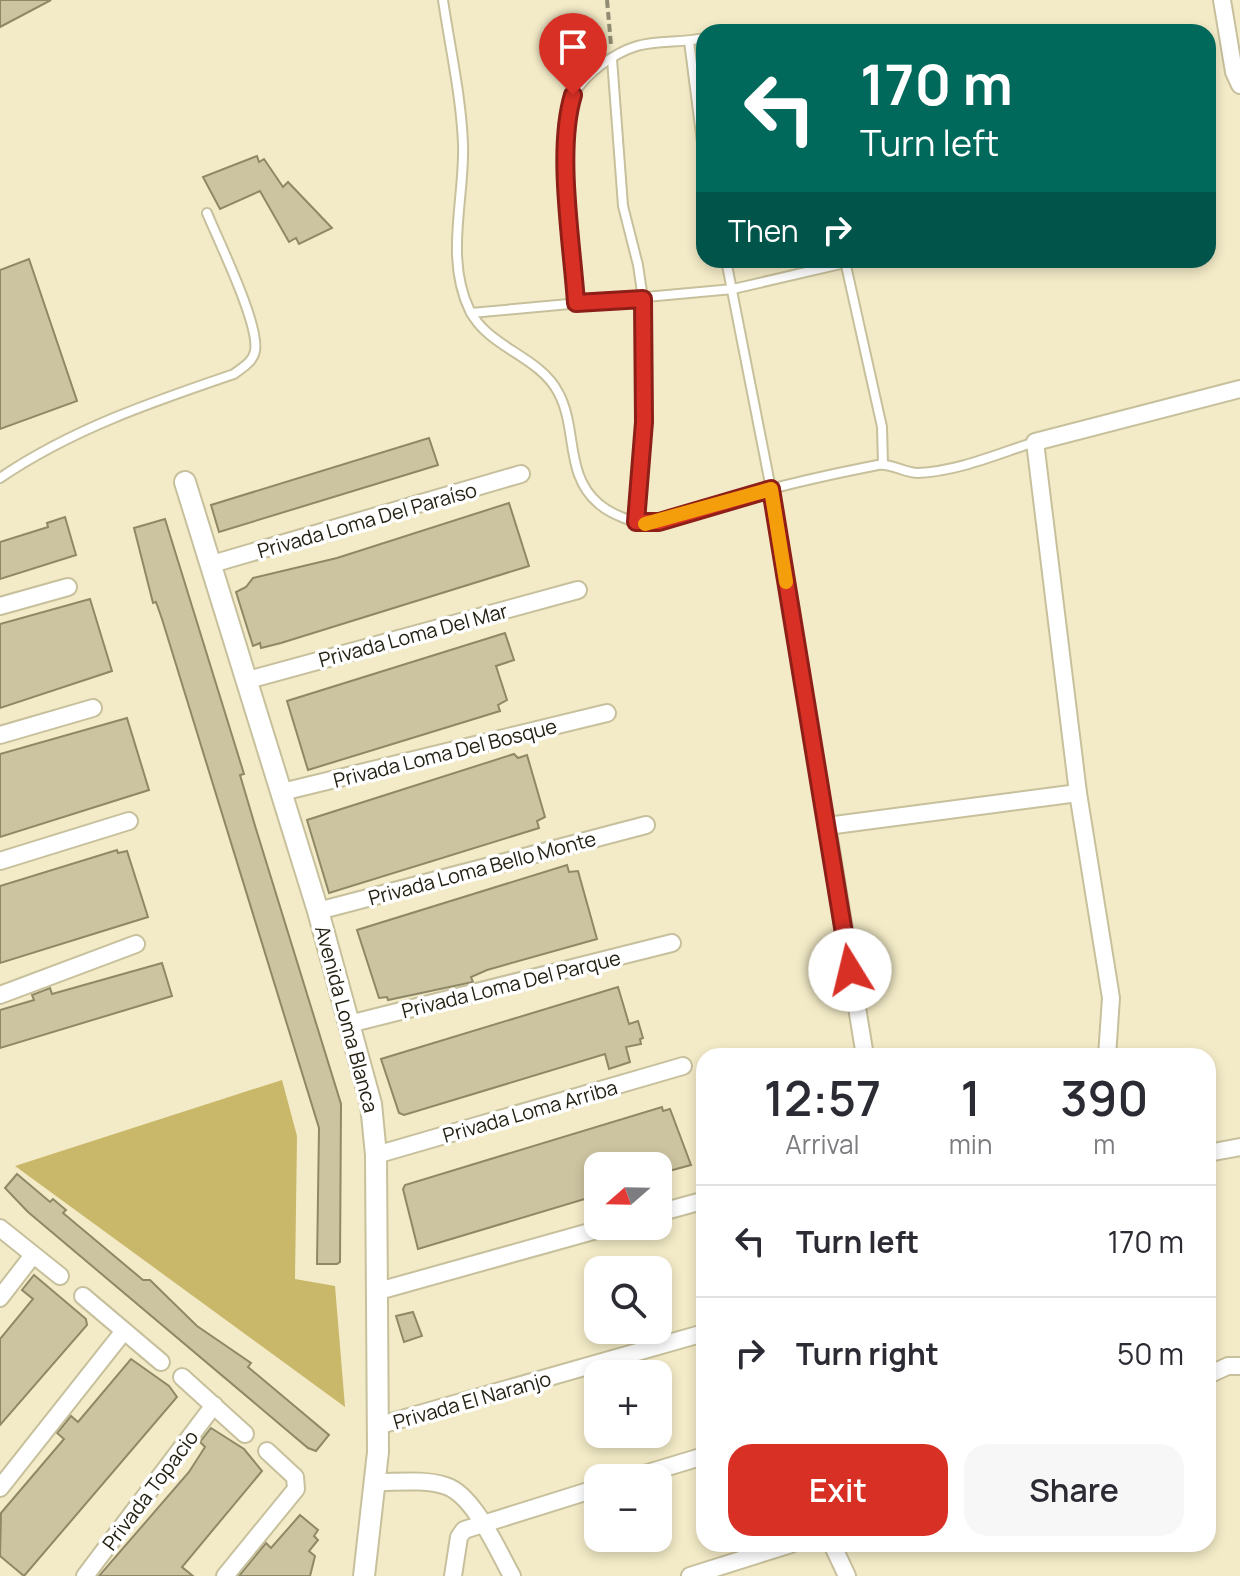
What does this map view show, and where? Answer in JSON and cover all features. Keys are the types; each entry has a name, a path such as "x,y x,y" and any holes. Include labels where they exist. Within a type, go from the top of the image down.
{"street":[{"path":"1222,0 1234,72 1240,85"},
{"path":"1108,1048 1111,998 1078,793 1035,442 1240,389"},
{"name":"Privada Loma Del Paraíso","path":"212,564 521,474"},
{"name":"Avenida Loma Blanca","path":"185,482 318,911 371,1104 376,1155 377,1482 364,1576"},
{"path":"0,606 68,587"},
{"name":"Privada Loma Del Mar","path":"248,680 578,590"},
{"path":"0,735 93,708"},
{"name":"Privada Loma Del Bosque","path":"282,792 607,713"},
{"path":"864,1048 827,826 1078,793"},
{"path":"0,861 129,821"},
{"name":"Privada Loma Bello Monte","path":"318,911 646,825"},
{"name":"Privada Loma Del Parque","path":"349,1024 672,943"},
{"path":"0,995 136,944"},
{"name":"Privada Loma Arriba","path":"376,1155 683,1066"},
{"path":"1216,1152 1240,1147"},
{"path":"672,1209 696,1203"},
{"path":"0,1228 60,1276"},
{"path":"375,1292 584,1234"},
{"path":"0,1298 33,1255"},
{"path":"83,1296 161,1362"},
{"path":"0,1488 124,1331"},
{"name":"Privada El Naranjo","path":"377,1426 696,1335"},
{"path":"1216,1371 1228,1366 1240,1366"},
{"path":"182,1377 245,1434"},
{"name":"Privada Topacio","path":"85,1576 214,1405"},
{"path":"225,1576 296,1489 297,1483 267,1451"},
{"path":"672,1466 696,1458"},
{"path":"377,1482 430,1482 449,1486 466,1498 512,1576"},
{"path":"453,1576 459,1537 464,1530 584,1493"},
{"path":"690,1576 766,1552"},
{"path":"836,1552 847,1576"}],"lane":[{"path":"443,0 461,97 463,148 457,234 458,268 471,313 484,328 546,375 564,407 571,452 584,486 598,503 636,522 659,522 771,489 883,464 913,473 945,471 1035,442"},
{"path":"576,303 566,148 568,112 579,87 612,59 637,46 696,40"},
{"path":"689,41 696,96"},
{"path":"612,59 623,206 643,299 644,422 636,522"},
{"path":"0,478 39,452 77,433 234,374 249,363 255,353 253,326 207,213"},
{"path":"728,268 771,489 827,826"},
{"path":"471,313 733,289 817,268"},
{"path":"847,268 882,427 883,464"}],"path":[{"path":"607,0 612,59"}],"shaded area":[{"path":"282,1080 297,1136 295,1279 335,1286 345,1407 15,1166"}],"building":[{"path":"0,0 51,0 0,27"},
{"path":"257,156 259,162 264,159 283,187 288,182 332,228 299,244 296,238 289,242 260,191 220,209 203,177"},
{"path":"29,259 77,401 0,429 0,270"},
{"path":"429,438 438,465 219,532 211,505"},
{"path":"509,503 529,566 281,643 261,648 260,643 253,646 236,592 246,587 253,578 337,558"},
{"path":"65,517 76,555 0,579 0,542 48,527 47,523"},
{"path":"165,519 341,1104 340,1262 337,1264 317,1264 319,1128 162,619 156,602 153,603 134,528"},
{"path":"90,599 112,671 0,708 0,624"},
{"path":"505,633 514,660 496,666 507,700 498,705 500,711 308,770 287,701"},
{"path":"127,718 149,790 0,837 0,754"},
{"path":"514,754 518,758 527,755 545,817 537,821 539,828 329,893 307,820"},
{"path":"117,850 118,853 127,851 148,917 0,963 0,886"},
{"path":"567,865 569,872 578,871 597,939 487,970 471,977 473,982 388,1000 387,997 379,998 357,930"},
{"path":"162,963 172,996 0,1048 0,1010 34,1000 32,995 50,988 52,994"},
{"path":"618,987 629,1024 638,1021 643,1038 640,1039 641,1044 626,1047 630,1062 609,1069 605,1054 404,1115 399,1113 381,1059"},
{"path":"662,1107 663,1111 670,1109 691,1165 672,1170 672,1152 584,1152 584,1199 418,1249 403,1189 405,1185"},
{"path":"17,1174 50,1202 53,1199 66,1210 63,1213 143,1280 150,1280 197,1326 251,1363 248,1367 329,1435 316,1451 308,1448 28,1212 5,1188"},
{"path":"34,1275 86,1319 87,1325 0,1425 0,1339 33,1299 22,1290"},
{"path":"413,1312 422,1336 404,1342 396,1316"},
{"path":"131,1359 169,1386 177,1397 24,1576 0,1556 1,1513 64,1439 57,1433 71,1416 78,1422"},
{"path":"211,1428 244,1449 262,1471 182,1567 193,1576 99,1576 189,1472 205,1447 200,1442"},
{"path":"300,1515 318,1530 314,1536 318,1540 309,1551 315,1556 310,1576 239,1576 266,1543 271,1548"}],"slow traffic":[{"path":"645,524 771,489 786,582"}],"route":[{"path":"573,95 568,112 566,148 576,303 643,299 644,422 636,522 659,522 771,489 850,970"}]}
